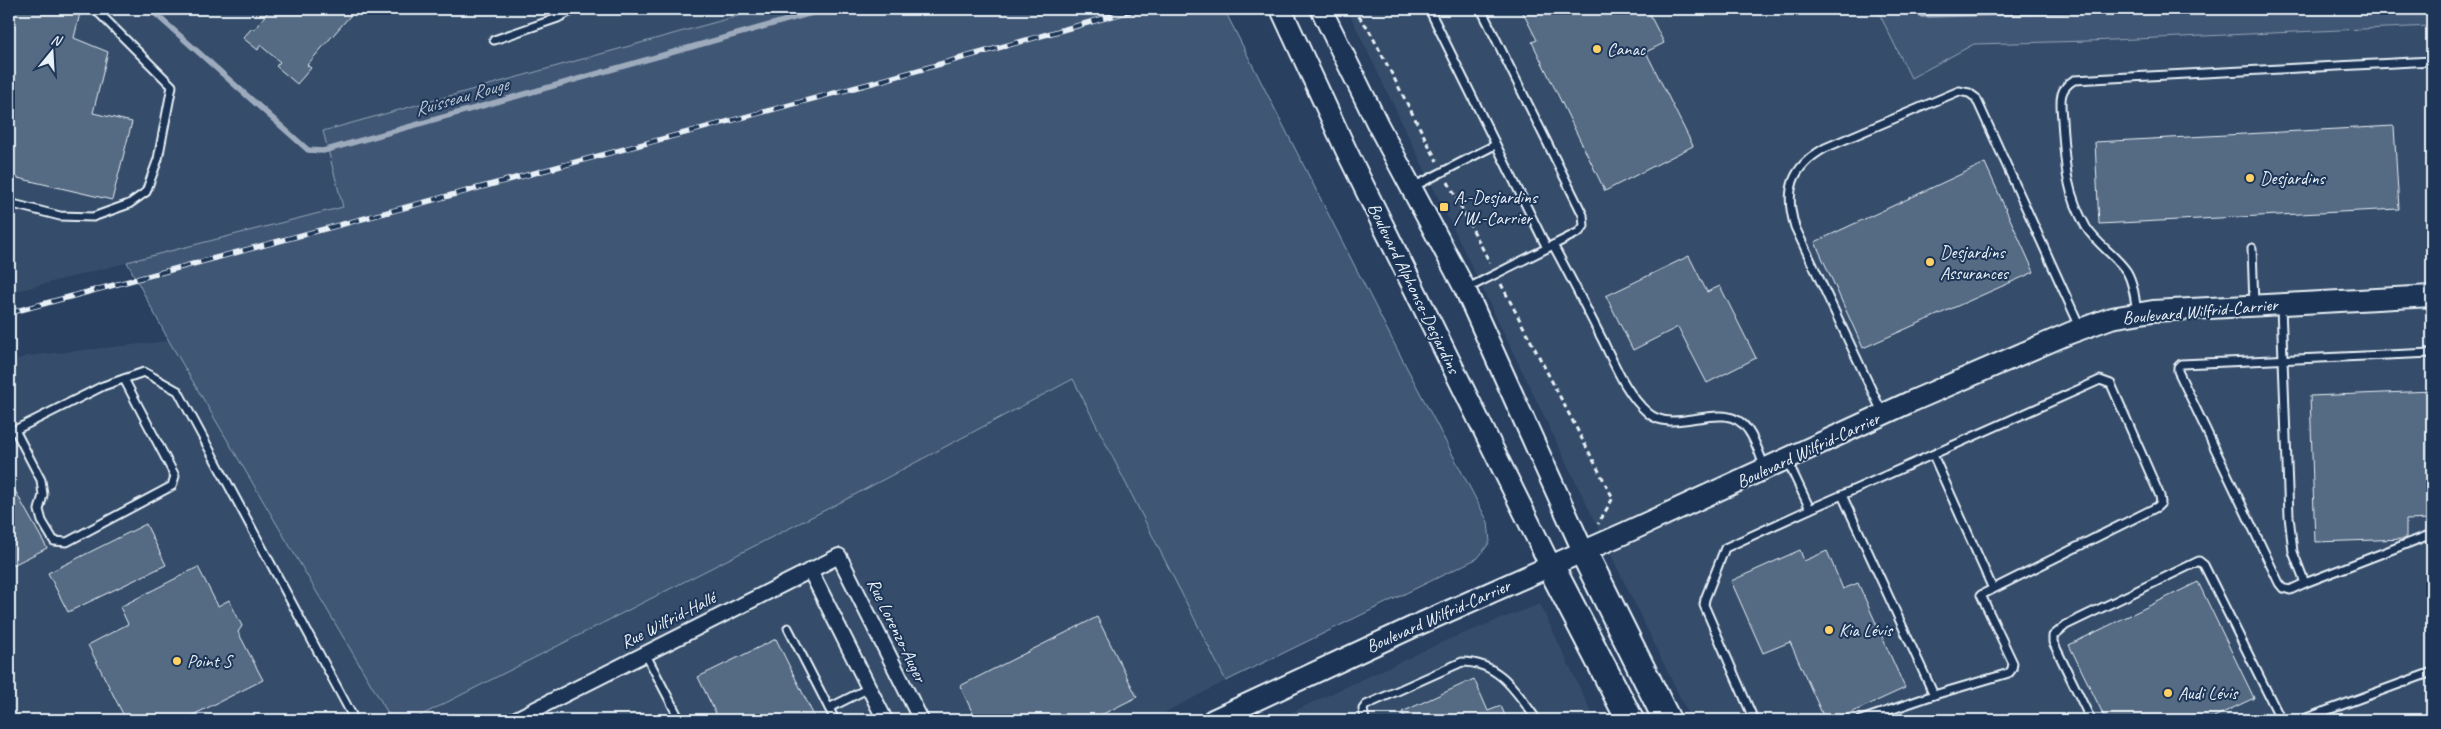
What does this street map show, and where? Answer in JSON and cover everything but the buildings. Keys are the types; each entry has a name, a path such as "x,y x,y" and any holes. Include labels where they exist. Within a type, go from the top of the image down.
{"highway":[{"path":"1583,551 1667,720"},
{"path":"1550,565 1630,720"}],"street":[{"name":"Boulevard Alphonse-Desjardins","path":"1280,9 1346,150 1550,565"},
{"path":"1321,9 1378,125 1465,289 1583,551"},
{"name":"Boulevard Wilfrid-Carrier","path":"1213,720 1234,716 1550,565 1766,470 1884,415 2081,329 2111,318 2137,314 2254,305 2432,296"},
{"name":"Rue Wilfrid-Hallé","path":"514,720 839,556"},
{"name":"Rue Lorenzo-Auger","path":"839,556 921,720"},
{"path":"810,570 884,720"}],"lane":[{"path":"9,203 60,216 93,217 130,204 146,192 158,159 172,86 95,9"},
{"path":"494,40 558,18 575,9"},
{"path":"1429,9 1495,145 1625,385 1649,414 1658,419 1673,421 1722,416 1740,421 1748,430 1766,470"},
{"path":"1465,289 1579,232 1584,226 1583,215 1481,9"},
{"path":"2137,314 2132,285 2127,272 2086,228 2070,192 2065,174 2062,106 2062,93 2065,85 2074,80 2432,61"},
{"path":"1884,415 1792,216 1791,186 1798,170 1808,158 1824,148 1959,92 1969,93 1976,98 2081,329"},
{"path":"1412,188 1495,145"},
{"path":"2252,248 2254,305"},
{"path":"2281,304 2291,534 2293,552 2305,583"},
{"path":"2432,353 2181,364 2178,371 2283,588 2290,590 2432,534"},
{"path":"124,379 175,476 172,486 67,542 54,541 42,521 39,510 43,495 41,480 12,431 103,386 144,372 178,391 352,714"},
{"path":"1754,720 1704,605 1725,548 2100,380 2111,384 2160,496 2161,503 2157,507 1981,595 2012,663 2012,669 2009,673 1934,695 1861,720"},
{"path":"1933,455 1993,589"},
{"path":"1787,460 1810,510"},
{"path":"1842,496 1934,695"},
{"path":"2091,720 2053,642 2053,636 2066,625 2199,560 2204,565 2281,720"},
{"path":"788,628 835,720"},
{"path":"645,653 680,720"},
{"path":"1365,720 1363,709 1366,705 1462,662 1473,662 1494,669 1501,675 1537,720"},
{"path":"2302,720 2432,672"},
{"path":"829,708 869,688"}],"shaded area":[{"path":"9,9 763,9 323,131 343,207 9,293"},
{"path":"763,9 1224,9 1396,347 1488,522 1490,542 1478,558 1226,681 1073,379 841,502 412,720 392,720 169,341 127,262 343,207 323,131"},
{"path":"1347,9 1877,9 1911,78 1974,44 2089,41 2432,26 2432,720 1691,720"},
{"path":"1877,9 2432,9 2432,26 2089,41 1974,44 1911,78"},
{"path":"169,341 392,720 18,720 9,703 9,362 28,356"},
{"path":"1073,379 1226,681 1150,720 412,720 841,502"},
{"path":"1540,604 1595,720 1275,720 1447,640"}],"waterway":[{"name":"Ruisseau Rouge","path":"150,9 308,150 323,151 826,9"},
{"name":"Ruisseau Rouge","path":"1919,9 1922,15 2182,9"}],"railway":[{"path":"9,313 876,82 1137,9"}],"place":[{"name":"Canac","path":"1597,49"},
{"name":"Desjardins","path":"2250,178"},
{"name":"A.-Desjardins / W.-Carrier","path":"1444,207"},
{"name":"Desjardins Assurances","path":"1930,262"},
{"name":"Kia Lévis","path":"1829,630"},
{"name":"Point S","path":"177,661"},
{"name":"Audi Lévis","path":"2168,693"}]}
